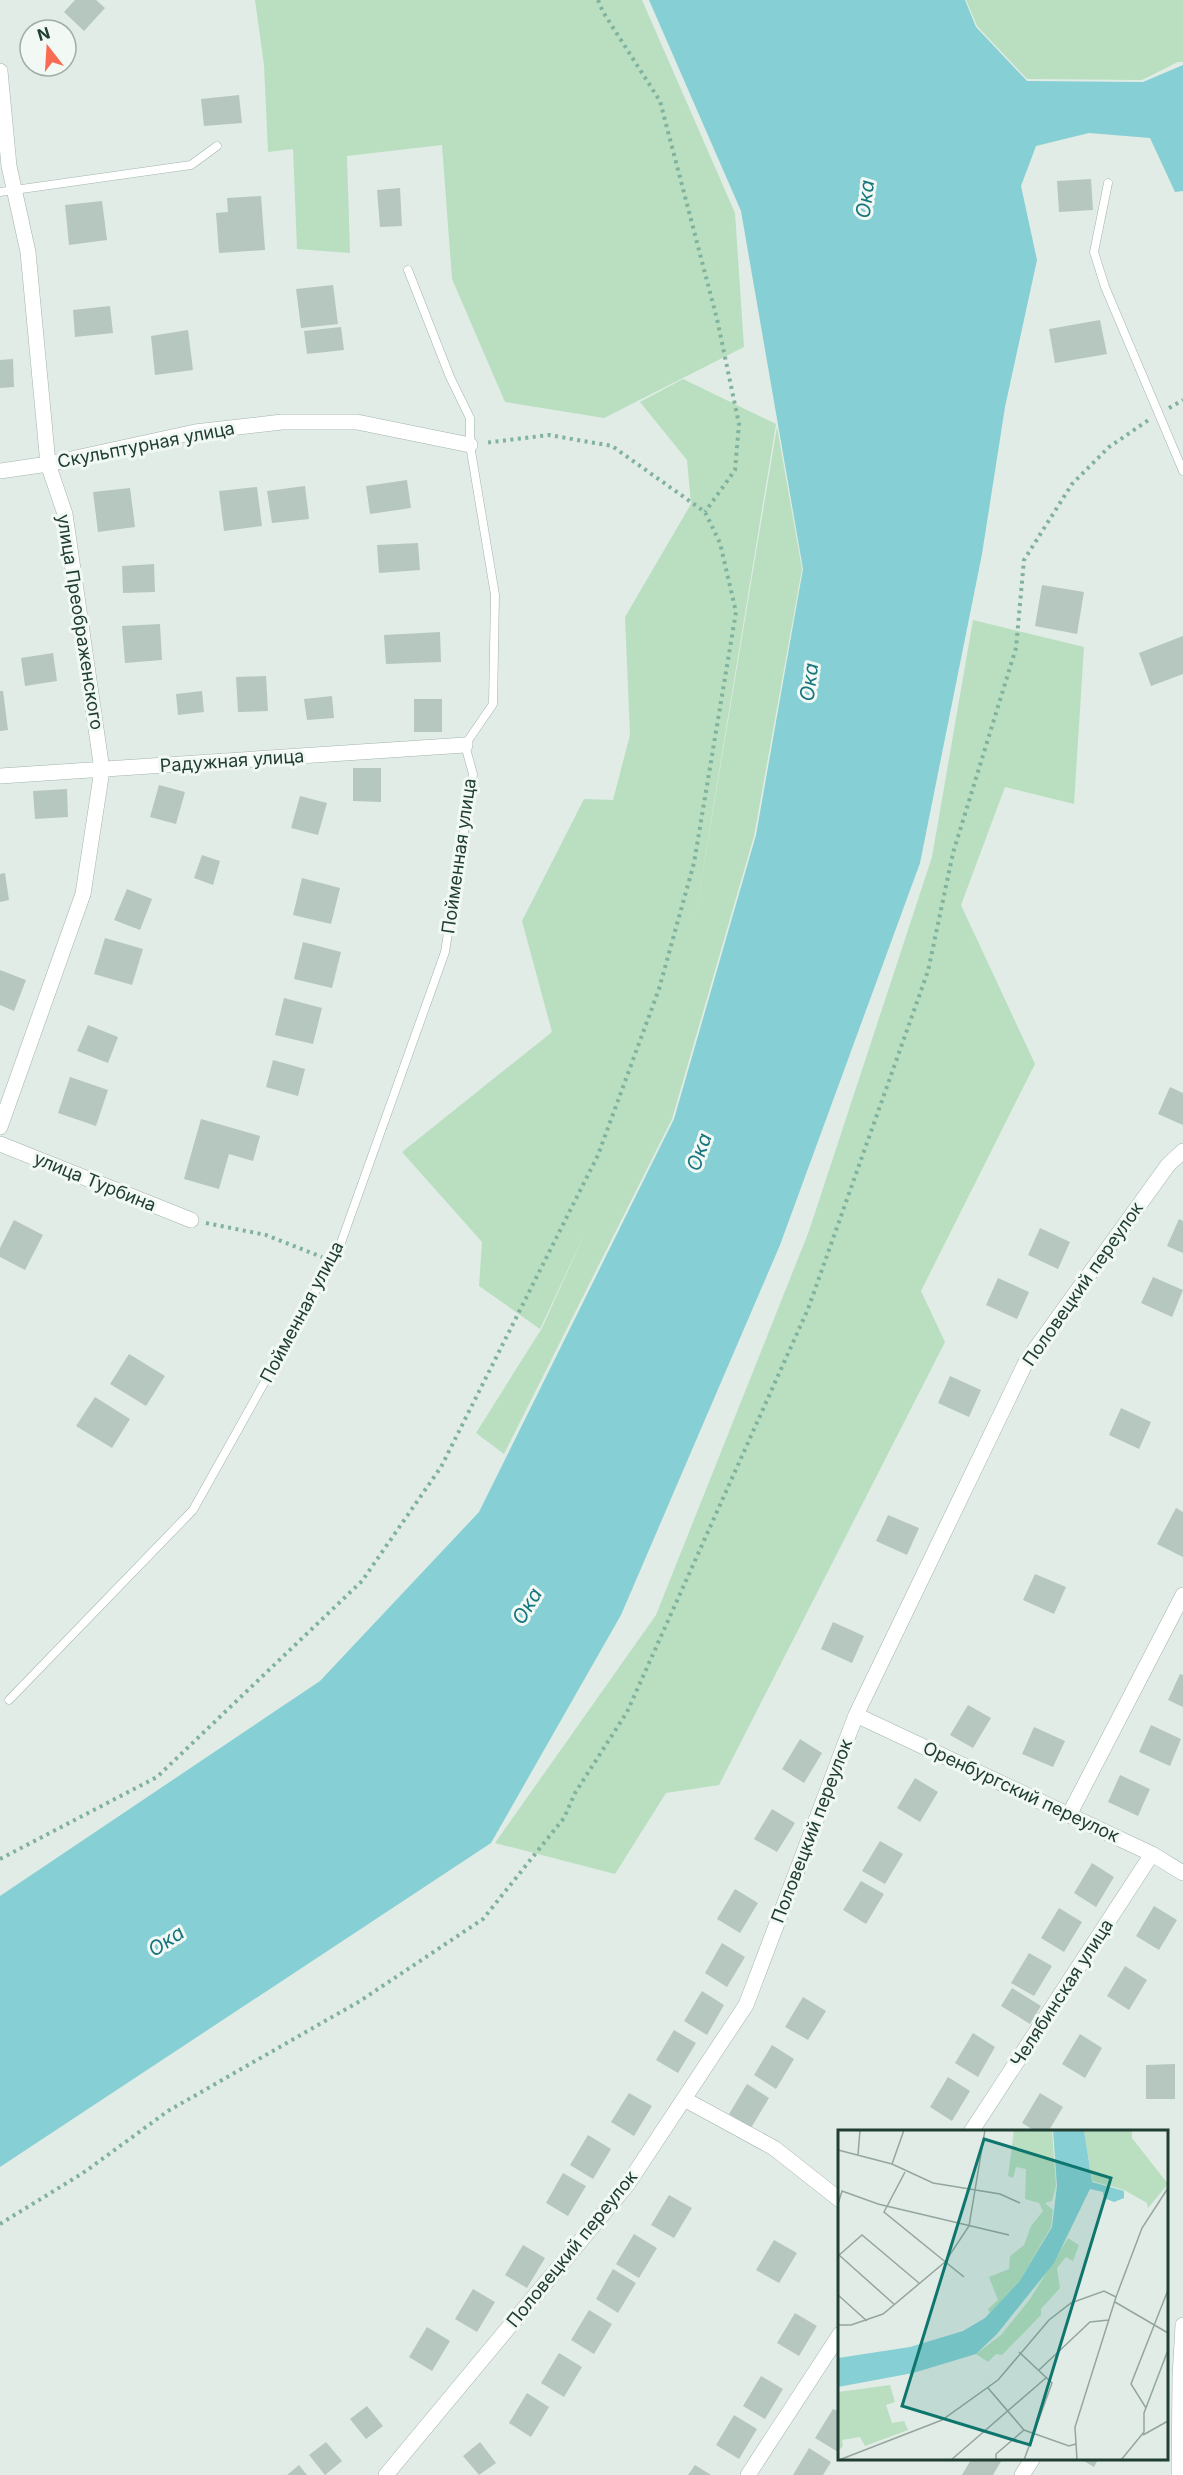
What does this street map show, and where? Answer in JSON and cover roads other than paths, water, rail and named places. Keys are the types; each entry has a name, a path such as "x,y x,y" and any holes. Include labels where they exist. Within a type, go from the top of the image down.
{"street":[{"name":"улица Преображенского","path":"0,71 6,191 28,252 48,464 65,514 102,770 83,894 0,1127"},
{"name":"Скульптурная улица","path":"0,471 48,464 195,432 282,422 357,422 470,445"},
{"name":"Радужная улица","path":"0,776 465,745"},
{"name":"улица Турбина","path":"0,1144 191,1220"},
{"name":"Половецкий переулок","path":"386,2475 627,2185 746,2005 856,1715 1026,1362 1168,1165 1183,1151"},
{"path":"1069,1815 1183,1595"},
{"name":"Оренбургский переулок","path":"856,1715 1152,1854 1183,1873"},
{"name":"Челябинская улица","path":"972,2130 1152,1854"},
{"path":"684,2099 774,2148 838,2198"},
{"path":"1179,2475 1176,2377 1183,2325"},
{"path":"747,2475 838,2337"},
{"path":"1022,2475 1032,2460"}],"lane":[{"path":"6,191 191,165 217,146"},
{"path":"1108,183 1094,252 1105,287 1183,471"},
{"path":"408,270 450,377 470,418 470,445 495,595 493,704 465,745"},
{"name":"Пойменная улица","path":"9,1700 193,1510 333,1261 445,952 473,774 465,745"}],"water":[{"name":"Ока","path":"649,0 965,0 976,27 1027,81 1143,82 1183,65 1183,191 1175,192 1150,138 1089,133 1036,146 1021,186 1037,260 1005,407 982,554 920,863 780,1245 621,1615 491,1843 0,2167 0,1896 320,1681 479,1512 674,1119 756,835 803,569 741,211"}]}
